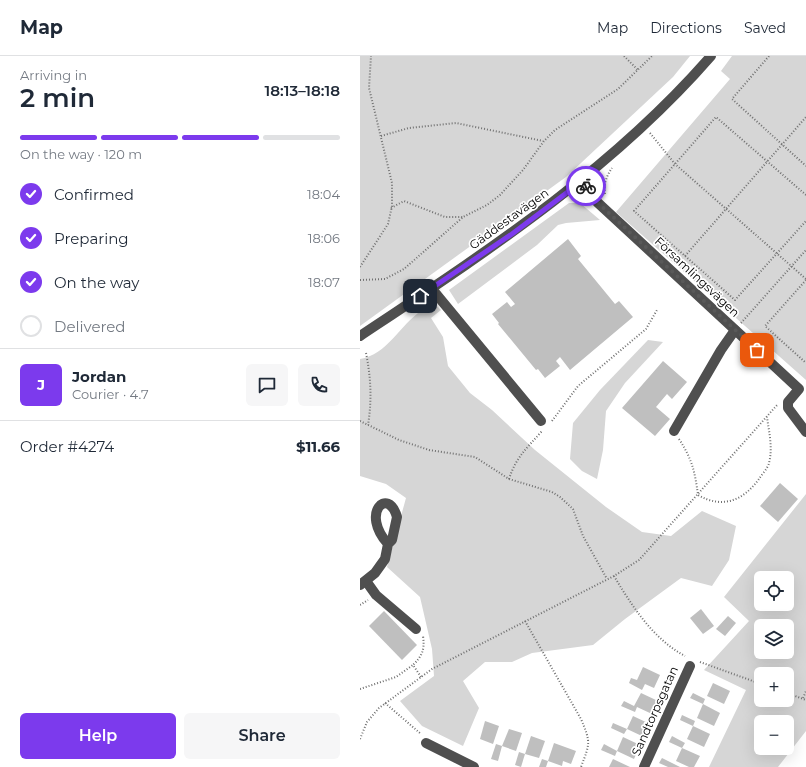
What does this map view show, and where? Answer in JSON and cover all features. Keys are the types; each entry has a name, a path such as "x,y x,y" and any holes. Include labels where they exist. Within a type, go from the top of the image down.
{"street":[{"name":"Gäddestavägen","path":"360,336 512,234 585,179 630,138 696,74 712,56"},
{"name":"Församlingsvägen","path":"585,179 587,191 597,202 799,389 788,402 788,408 806,432"},
{"path":"432,289 545,424"},
{"path":"674,431 721,350 735,330"},
{"path":"388,544 386,559 382,565 363,583 376,596 416,629"},
{"name":"Sandtorpsgatan","path":"644,767 692,662"},
{"path":"426,743 474,767"}],"path":[{"path":"360,267 388,224 391,208 392,183 370,88 371,56"},
{"path":"624,56 638,70"},
{"path":"360,280 385,279 404,269 463,217 487,205 500,195 523,170 544,141 555,130 618,89 652,56"},
{"path":"769,56 732,99 806,166"},
{"path":"806,195 716,116 634,211 735,300 806,221"},
{"path":"685,256 806,117"},
{"path":"382,136 409,128 456,123 544,141"},
{"path":"650,133 674,164 806,280 765,326 806,363"},
{"path":"605,198 604,188 609,173 617,163"},
{"path":"391,208 404,201 445,217 463,217"},
{"path":"735,330 806,250"},
{"path":"509,479 521,454 578,386 646,329 657,310"},
{"path":"366,353 371,376 371,406 368,426"},
{"path":"360,739 367,722 384,703 420,677 442,663 614,576 644,556 767,417 782,398"},
{"path":"698,495 710,502 728,501 742,497 756,483 769,465 771,448 767,417"},
{"path":"360,421 399,440 429,450 475,457 509,479 552,492 568,502 573,509 583,536 607,579"},
{"path":"674,431 687,452 695,469 698,495"},
{"path":"614,576 630,602 653,630 677,652 692,662 754,682"},
{"path":"525,621 582,719 590,744 581,767"},
{"path":"360,689 396,677 413,665 421,657 424,647 423,636 416,629"},
{"path":"413,665 420,677"},
{"path":"803,698 806,691"},
{"path":"794,695 806,700"},
{"path":"384,703 424,736 426,743"}],"shaded area":[{"path":"360,56 690,56 673,77 566,177 360,326"},
{"path":"732,56 806,56 806,380 616,212 730,79 721,71"},
{"path":"569,203 580,203 600,220 558,225 537,245 458,304 449,290"},
{"path":"435,304 441,310 431,318 443,337 448,366 470,393 492,410 535,450 606,507 642,532 671,536 702,511 736,526 729,560 712,586 681,578 625,619 593,645 532,653 512,662 485,662 463,681 479,708 463,746 422,726 400,701 434,676 432,649 420,597 387,567 406,498 386,484 360,476 360,359 378,352 386,346 413,317 424,309"},
{"path":"648,340 663,342 625,383 606,411 603,450 597,479 582,471 570,459 573,423 600,390"},
{"path":"806,494 806,731 794,746 794,715 754,715 754,755 787,755 778,767 709,767 746,690 704,670 749,621 724,597"}],"building":[{"path":"568,239 581,256 578,259 615,304 619,301 633,317 570,370 560,357 556,361 560,366 545,378 538,369 536,370 498,324 499,323 492,314 507,302 511,307 515,304 505,292"},
{"path":"663,361 687,382 672,399 667,394 656,407 670,419 655,436 622,408"},
{"path":"780,483 798,499 778,522 760,506"},
{"path":"701,609 714,626 703,634 690,618"},
{"path":"384,611 417,645 402,660 369,626"},
{"path":"728,616 736,623 725,636 716,629"},
{"path":"643,667 660,675 654,688 645,684 642,690 629,683 631,678 637,680"},
{"path":"713,683 730,691 724,704 707,696"},
{"path":"641,693 658,701 652,714 637,707 635,712 621,706 624,701 634,706"},
{"path":"693,693 705,699 703,704 690,698"},
{"path":"703,704 720,713 714,726 697,718"},
{"path":"682,715 695,721 693,726 680,720"},
{"path":"633,716 650,724 644,737 627,729"},
{"path":"485,721 499,726 493,744 480,739"},
{"path":"613,723 627,729 624,734 611,728"},
{"path":"693,726 710,734 704,747 687,739"},
{"path":"509,729 522,733 516,751 502,746"},
{"path":"531,736 545,741 539,758 525,754"},
{"path":"672,736 685,743 682,748 669,742"},
{"path":"623,737 640,745 634,759 617,751"},
{"path":"554,743 576,751 571,764 563,761 562,766 548,761"},
{"path":"496,744 502,746 498,761 491,759"},
{"path":"604,744 617,751 615,756 601,750"},
{"path":"682,748 700,756 694,767 689,767 676,761"},
{"path":"519,752 525,754 521,767 515,765"},
{"path":"662,758 680,767 668,767 659,763"},
{"path":"542,759 548,761 546,767 539,767"},
{"path":"613,759 630,767 609,767"}],"way so far":[{"path":"586,186 587,191 597,202 757,350"}],"route":[{"path":"420,296 512,234 585,179 586,186"}]}
